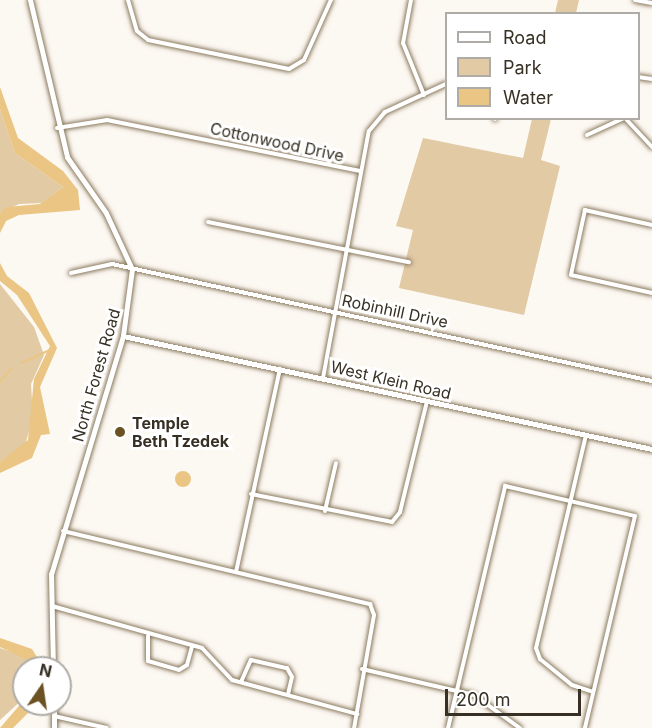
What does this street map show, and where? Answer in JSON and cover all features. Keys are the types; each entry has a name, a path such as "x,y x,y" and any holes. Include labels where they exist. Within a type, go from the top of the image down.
{"street":[{"path":"30,0 57,128 75,171 106,213 132,269"},
{"path":"128,0 137,32 148,40 289,69 304,60 331,0"},
{"path":"411,0 403,43 424,95"},
{"path":"635,0 652,3"},
{"name":"Cottonwood Drive","path":"57,128 107,120 359,171 375,120 445,85"},
{"path":"587,135 621,120"},
{"path":"627,120 652,147"},
{"path":"323,378 359,171"},
{"path":"652,225 585,210 571,275 652,293"},
{"path":"208,222 410,262"},
{"name":"Robinhill Drive","path":"71,273 112,264 652,381"},
{"name":"North Forest Road","path":"53,656 51,574 123,336 132,269"},
{"name":"West Klein Road","path":"123,336 652,449"},
{"path":"236,572 251,494 280,369"},
{"path":"251,494 385,524 396,520 427,401"},
{"path":"586,434 536,652 572,685 593,692"},
{"path":"325,511 336,463"},
{"path":"448,728 505,486 635,516 585,728"},
{"path":"63,531 370,604 374,615 362,669 354,728"},
{"path":"52,606 119,622 148,636 207,651 226,676 357,714"},
{"path":"148,636 148,661 179,670 187,665 192,646"},
{"path":"241,682 251,660 287,668 292,677 288,694"},
{"path":"362,669 457,690 481,698 520,728"},
{"path":"54,728 54,717 107,728"}],"green space":[{"path":"558,0 579,0 576,12 555,12"},
{"path":"0,109 15,153 63,187 42,203 19,204 0,213"},
{"path":"532,120 551,120 541,160 560,166 524,315 399,288 413,230 396,226 423,138 523,158"},
{"path":"0,284 34,327 44,355 31,384 33,418 25,445 0,462"},
{"path":"0,648 22,656 12,656 12,709 0,720"}],"water":[{"path":"0,87 18,138 63,171 78,190 80,210 19,215 6,221 0,233 0,213 7,207 40,204 63,187 15,153 0,109"},
{"path":"0,263 7,276 29,293 57,348 40,387 50,434 41,435 32,458 0,473 0,462 28,440 34,379 50,346 17,295 0,281"},
{"path":"180,471 186,471 191,479 189,485 180,487 175,482 175,476"},
{"path":"0,638 32,649 36,656 19,656 0,647"},
{"path":"12,714 12,716 25,716 13,728 0,728"}],"waterway":[{"path":"22,363 48,351"},
{"path":"0,382 12,368"}],"place":[{"name":"Temple Beth Tzedek","path":"120,432"}]}
